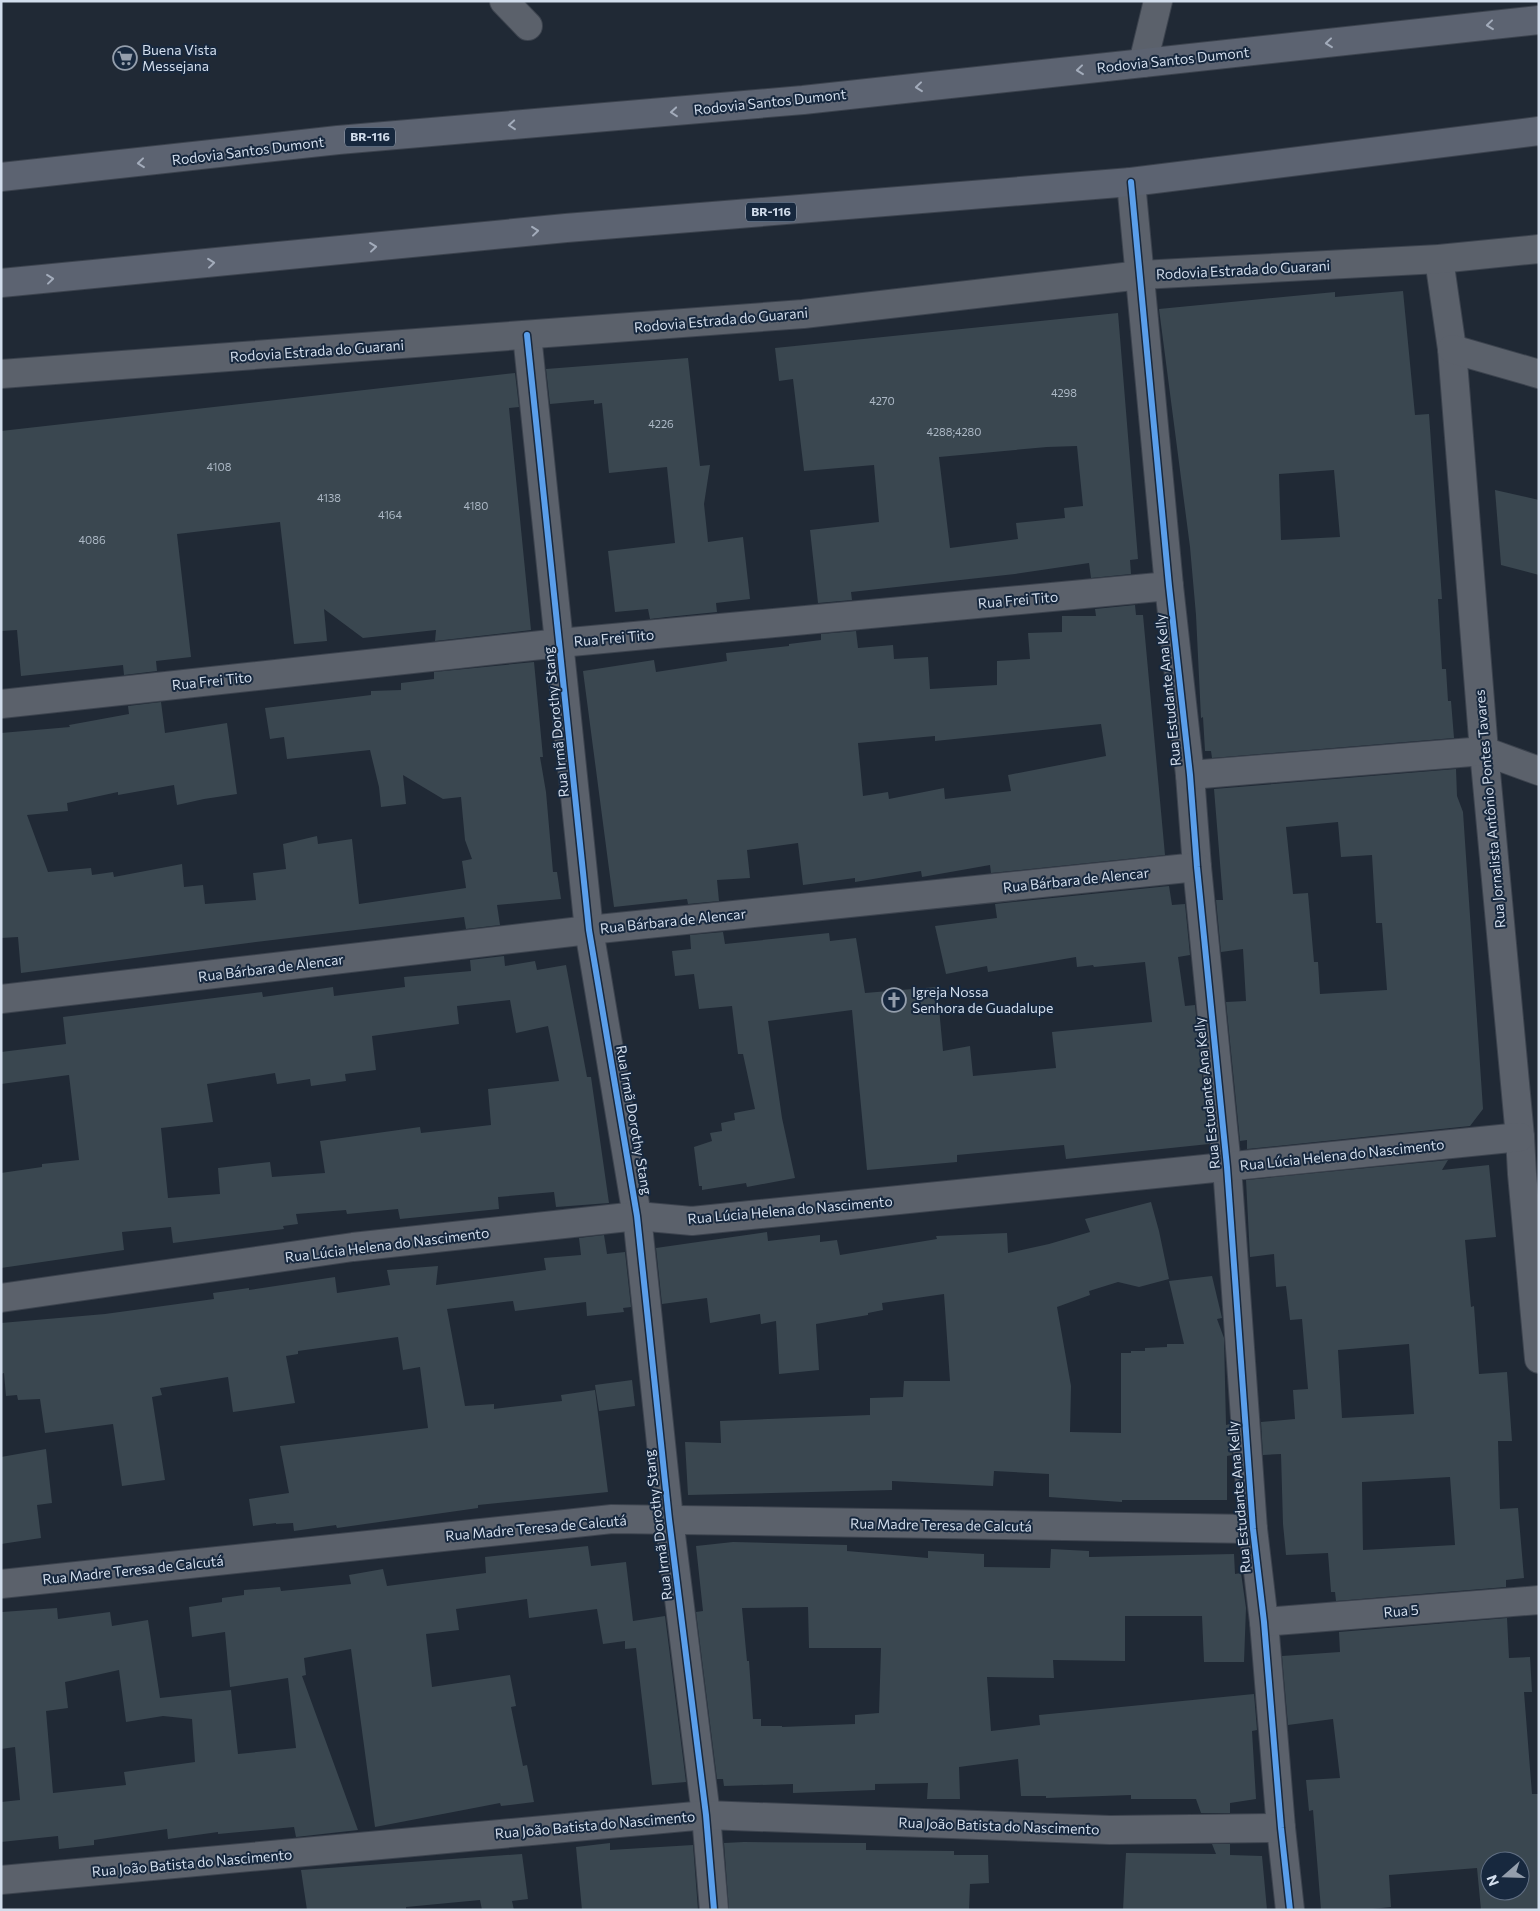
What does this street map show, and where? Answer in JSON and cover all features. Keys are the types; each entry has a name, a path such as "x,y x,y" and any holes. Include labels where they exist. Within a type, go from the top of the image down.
{"highway":[{"name":"Rodovia Santos Dumont","path":"1,177 338,140 740,106 1539,20"},
{"name":"BR-116","path":"1,283 556,229 1131,182 1539,131"}],"street":[{"path":"504,1 528,26"},
{"path":"1144,63 1158,1"},
{"name":"Rua Estudante Ana Kelly","path":"1131,182 1227,1167 1253,1529 1264,1622 1280,1828 1290,1910"},
{"name":"Rodovia Estrada do Guarani","path":"1,374 803,314 1141,275 1439,259 1539,249"},
{"name":"Rua Jornalista Antônio Pontes Tavares","path":"1439,259 1452,349 1484,751 1520,1136 1530,1176 1539,1359"},
{"name":"Rua Irmã Dorothy Stang","path":"527,335 589,930 637,1216 669,1519 706,1815 714,1910"},
{"path":"1452,349 1539,374"},
{"name":"Rua Frei Tito","path":"1,704 560,643 1169,586"},
{"path":"1190,775 1484,751 1539,771"},
{"name":"Rua Bárbara de Alencar","path":"1,999 589,930 1197,867"},
{"name":"Rua Lúcia Helena do Nascimento","path":"1,1298 353,1247 637,1216 692,1221 1520,1136"},
{"name":"Rua Madre Teresa de Calcutá","path":"1,1584 612,1519 1253,1529"},
{"name":"Rua 5","path":"1264,1622 1539,1600"},
{"name":"Rua João Batista do Nascimento","path":"1,1880 706,1815 1110,1830 1280,1828"}],"building":[{"path":"1403,291 1415,415 1429,414 1442,599 1438,599 1442,669 1446,669 1448,701 1451,701 1454,738 1212,758 1211,751 1205,751 1203,717 1201,718 1196,615 1190,547 1159,309 1335,292 1335,297","holes":["1334,470 1340,537 1281,540 1279,474"]},
{"path":"1118,313 1138,559 1130,560 1131,574 1091,578 1089,563 1015,574 851,592 852,600 818,603 810,530 879,522 874,465 804,471 793,379 779,381 775,348","holes":["1077,446 1083,506 1064,508 1065,518 1016,523 1018,539 950,548 939,457"]},
{"path":"688,358 700,466 710,465 704,504 708,542 743,537 750,599 716,603 717,612 650,619 648,609 615,612 608,551 675,543 667,467 609,473 602,403 594,404 594,400 550,404 546,369"},
{"path":"515,373 519,407 509,408 531,630 435,641 436,630 363,638 324,609 327,641 294,644 280,522 177,534 191,657 156,661 157,671 124,675 123,665 21,676 17,630 1,631 1,431"},
{"path":"1495,490 1539,500 1539,575 1501,565"},
{"path":"1135,605 1136,615 1143,615 1165,855 991,873 990,865 922,877 921,871 855,882 855,878 803,885 798,843 747,850 750,878 717,880 719,901 688,904 687,899 614,907 583,671 654,660 656,672 727,661 726,653 789,646 789,644 821,640 821,634 856,631 858,648 893,645 894,659 928,657 930,689 997,685 997,661 1030,659 1028,633 1062,632 1062,616 1096,616 1095,609","holes":["1101,724 1106,756 1008,775 1011,791 945,799 944,788 889,799 888,792 863,796 858,743 935,736 935,741"]},
{"path":"534,662 543,757 540,757 546,792 553,872 557,872 561,899 497,905 500,925 466,929 464,917 21,973 18,937 1,938 1,733 70,727 69,725 129,714 128,706 161,702 165,733 227,723 237,794 177,805 174,785 118,795 118,792 67,803 68,811 27,815 48,872 91,868 92,875 113,872 114,877 182,864 184,887 203,885 205,904 256,900 253,873 286,869 283,844 317,836 318,844 352,839 359,904 466,888 462,861 472,859 465,840 461,797 443,799 403,775 406,804 381,807 379,787 370,750 287,759 284,737 270,739 265,708 371,695 371,691 401,690 401,683 434,679 434,672"},
{"path":"1456,769 1457,796 1463,812 1483,1109 1470,1126 1247,1149 1247,1140 1240,1141 1226,1002 1246,1001 1243,949 1221,952 1216,900 1223,900 1214,789","holes":["1338,822 1341,857 1372,855 1376,923 1382,923 1387,990 1320,994 1318,962 1314,962 1308,893 1293,894 1286,827"]},
{"path":"1169,886 1172,905 1185,904 1190,955 1178,957 1185,1006 1195,1005 1209,1144 1066,1159 1064,1145 957,1155 957,1162 867,1170 852,1010 768,1021 782,1118 795,1178 747,1187 746,1183 702,1190 702,1186 699,1186 694,1147 712,1141 710,1133 722,1131 721,1123 735,1120 734,1113 755,1109 743,1054 738,1054 732,1006 699,1009 694,974 675,976 672,951 691,949 690,935 723,932 725,944 829,933 830,941 856,938 865,993 937,987 943,1051 970,1046 973,1076 1056,1068 1052,1032 1152,1022 1145,962 1077,967 1076,957 988,972 987,966 946,974 935,926 997,918 995,904"},
{"path":"504,956 505,966 535,961 537,970 566,965 587,1077 591,1077 609,1203 556,1207 554,1192 498,1197 499,1209 400,1219 398,1209 347,1214 346,1210 296,1214 298,1224 283,1226 284,1229 173,1243 171,1227 122,1232 124,1250 1,1268 1,1173 42,1167 42,1164 79,1160 69,1075 1,1084 1,1052 66,1044 63,1017 262,992 263,997 333,987 334,996 405,987 404,977 471,971 470,960","holes":["510,1000 516,1033 548,1026 559,1081 488,1089 491,1125 421,1133 420,1127 320,1141 325,1173 272,1177 270,1162 218,1168 220,1194 168,1198 161,1128 213,1122 207,1084 275,1073 277,1084 310,1079 311,1086 346,1081 345,1074 376,1070 372,1036 459,1024 457,1006"]},
{"path":"1448,1160 1442,1170 1489,1165 1496,1237 1465,1240 1471,1307 1474,1306 1479,1374 1507,1372 1512,1441 1498,1441 1500,1509 1518,1508 1524,1578 1506,1580 1506,1587 1336,1601 1335,1592 1331,1592 1328,1553 1286,1555 1281,1454 1263,1455 1261,1422 1295,1419 1293,1390 1308,1389 1302,1319 1290,1320 1286,1286 1276,1287 1274,1254 1250,1257 1246,1180","holes":["1409,1344 1414,1414 1342,1418 1338,1350","1450,1477 1455,1545 1363,1550 1362,1482"]},
{"path":"1151,1202 1169,1279 1139,1287 1118,1282 1089,1291 1090,1295 1057,1307 1071,1386 1070,1432 1121,1433 1121,1353 1145,1351 1145,1348 1167,1347 1167,1344 1184,1344 1169,1281 1212,1276 1222,1318 1217,1319 1224,1338 1226,1425 1230,1424 1232,1455 1227,1456 1227,1500 1122,1500 1122,1502 1049,1497 1049,1474 994,1471 993,1486 892,1481 892,1490 688,1495 685,1442 721,1443 720,1421 870,1415 870,1398 903,1397 904,1381 950,1381 944,1294 882,1303 883,1310 868,1313 868,1315 816,1324 819,1370 779,1374 776,1321 761,1324 760,1314 710,1323 707,1298 662,1304 656,1248 767,1232 768,1241 820,1235 820,1242 837,1240 840,1255 937,1239 936,1236 1007,1233 1008,1253 1090,1232 1085,1219"},
{"path":"604,1235 607,1254 625,1252 631,1307 623,1308 624,1312 587,1316 586,1302 515,1311 513,1301 447,1309 465,1406 494,1404 494,1409 562,1401 561,1395 595,1390 608,1492 478,1505 478,1508 337,1528 336,1525 294,1531 293,1523 253,1526 249,1499 289,1493 280,1446 428,1428 420,1367 403,1370 398,1337 298,1351 298,1354 286,1356 295,1403 233,1412 228,1377 160,1388 162,1395 152,1397 165,1480 122,1486 113,1424 45,1433 40,1399 18,1400 17,1395 6,1396 4,1373 1,1374 1,1323 105,1314 214,1299 213,1293 249,1288 249,1290 335,1277 337,1293 390,1285 387,1270 438,1266 436,1285 546,1270 544,1258 581,1255 579,1238"},
{"path":"632,1380 635,1406 599,1411 595,1385"},
{"path":"46,1449 52,1503 37,1505 41,1538 1,1544 1,1457"},
{"path":"733,1542 847,1545 847,1551 928,1558 928,1551 984,1554 984,1567 1050,1568 1051,1549 1089,1551 1089,1557 1234,1554 1235,1574 1241,1573 1246,1608 1244,1662 1204,1662 1202,1616 1125,1616 1125,1661 1053,1660 1054,1678 987,1677 991,1731 1040,1725 1039,1715 1254,1694 1257,1730 1252,1731 1256,1799 1230,1803 1230,1813 1201,1813 1196,1799 1131,1799 1131,1795 1046,1798 1046,1796 1021,1796 1018,1759 959,1767 960,1799 927,1799 928,1783 875,1784 875,1790 793,1793 793,1784 724,1786 723,1779 717,1779 696,1612 703,1611 696,1546","holes":["808,1607 809,1648 881,1648 879,1713 855,1715 855,1724 761,1726 761,1719 753,1719 749,1661 747,1661 742,1608"]},
{"path":"588,1546 591,1566 626,1562 633,1621 665,1616 686,1782 652,1785 636,1648 625,1649 625,1641 603,1644 597,1609 529,1618 527,1599 456,1609 459,1630 426,1634 432,1687 510,1675 516,1706 511,1707 523,1766 527,1765 534,1802 501,1806 500,1803 375,1827 351,1649 304,1658 306,1675 302,1676 358,1830 296,1837 294,1827 218,1834 218,1832 168,1839 167,1829 94,1840 94,1845 59,1849 58,1836 1,1842 1,1802 20,1800 15,1747 1,1749 2,1612 57,1608 58,1619 110,1612 112,1626 148,1620 160,1698 231,1690 238,1754 296,1748 288,1678 230,1687 225,1632 192,1637 189,1607 222,1602 222,1598 244,1595 244,1590 280,1587 281,1591 351,1584 349,1575 383,1569 387,1586 486,1573 485,1557","holes":["119,1670 126,1722 163,1716 192,1719 195,1762 124,1772 126,1785 53,1793 46,1711 68,1708 65,1682"]},
{"path":"1507,1618 1509,1658 1530,1657 1532,1692 1524,1692 1532,1794 1539,1794 1539,1910 1481,1910 1480,1901 1530,1901 1530,1851 1480,1851 1480,1900 1477,1868 1389,1875 1391,1907 1363,1910 1321,1910 1313,1810 1309,1811 1306,1780 1340,1778 1333,1719 1288,1725 1282,1656 1340,1652 1339,1632"},
{"path":"610,1843 610,1850 693,1845 698,1910 582,1910 576,1847"},
{"path":"724,1843 866,1843 866,1850 954,1851 954,1855 988,1855 989,1883 970,1884 969,1910 729,1910"},
{"path":"1212,1844 1230,1844 1230,1855 1262,1856 1267,1910 1123,1910 1126,1853 1216,1854"},
{"path":"522,1854 528,1899 512,1901 514,1910 482,1910 480,1900 406,1907 406,1910 307,1910 301,1870"}],"cycle path":[{"path":"1131,182 1227,1167 1253,1529 1264,1622 1281,1828 1290,1910"},
{"path":"527,335 589,930 637,1216 669,1519 706,1815 714,1910"}],"place":[{"name":"Buena Vista Messejana","path":"125,58"},
{"name":"Igreja Nossa Senhora de Guadalupe","path":"894,1000"}]}
